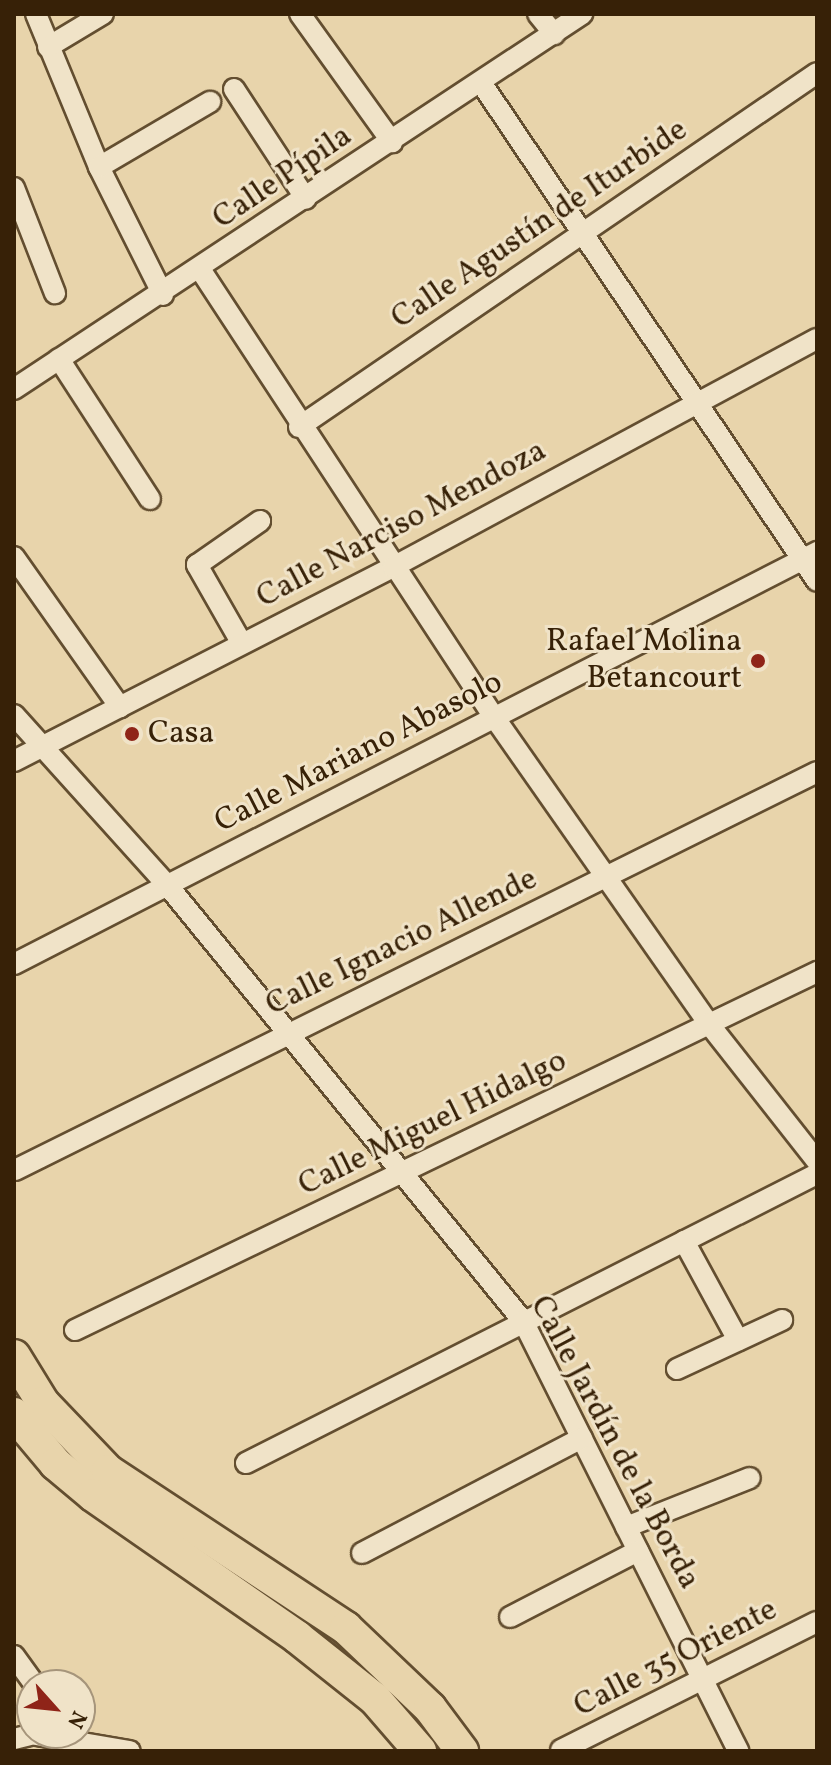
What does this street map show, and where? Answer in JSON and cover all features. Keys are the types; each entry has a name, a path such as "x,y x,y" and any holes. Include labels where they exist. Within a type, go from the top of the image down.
{"main road":[{"path":"14,1356 52,1414 108,1471 346,1628 430,1708 462,1751"},
{"path":"14,1414 56,1464 84,1488 297,1637 375,1699 420,1751"}],"street":[{"path":"36,14 99,167 163,295"},
{"path":"48,47 103,14"},
{"path":"300,14 392,142"},
{"path":"538,14 554,34"},
{"name":"Calle Pípila","path":"14,389 163,295 482,84 582,14"},
{"name":"Calle Agustín de Iturbide","path":"299,427 580,232 817,73"},
{"path":"482,84 696,403 809,555 817,581"},
{"path":"234,89 306,199"},
{"path":"99,167 210,102"},
{"path":"14,188 55,293"},
{"path":"200,269 299,427 494,717 709,1024 817,1161"},
{"name":"Calle Narciso Mendoza","path":"14,761 241,642 393,567 817,339"},
{"path":"59,359 150,499"},
{"path":"241,642 197,565 260,521"},
{"name":"Calle Mariano Abasolo","path":"14,964 809,555"},
{"path":"14,557 120,707"},
{"name":"Calle Jardín de la Borda","path":"14,715 168,886 288,1031 399,1173 523,1321 738,1751"},
{"name":"Calle Ignacio Allende","path":"15,1170 288,1031 817,772"},
{"name":"Calle Miguel Hidalgo","path":"75,1330 817,972"},
{"path":"246,1463 817,1174"},
{"path":"684,1241 738,1340"},
{"path":"677,1369 782,1320"},
{"path":"362,1553 582,1438"},
{"path":"626,1527 750,1478"},
{"path":"510,1617 638,1551"},
{"name":"Calle 35 Oriente","path":"561,1750 817,1622"},
{"path":"96,1736 123,1750"},
{"path":"96,1747 123,1750"}],"place":[{"name":"Rafael Molina Betancourt","path":"758,661"},
{"name":"Casa","path":"132,734"}]}
